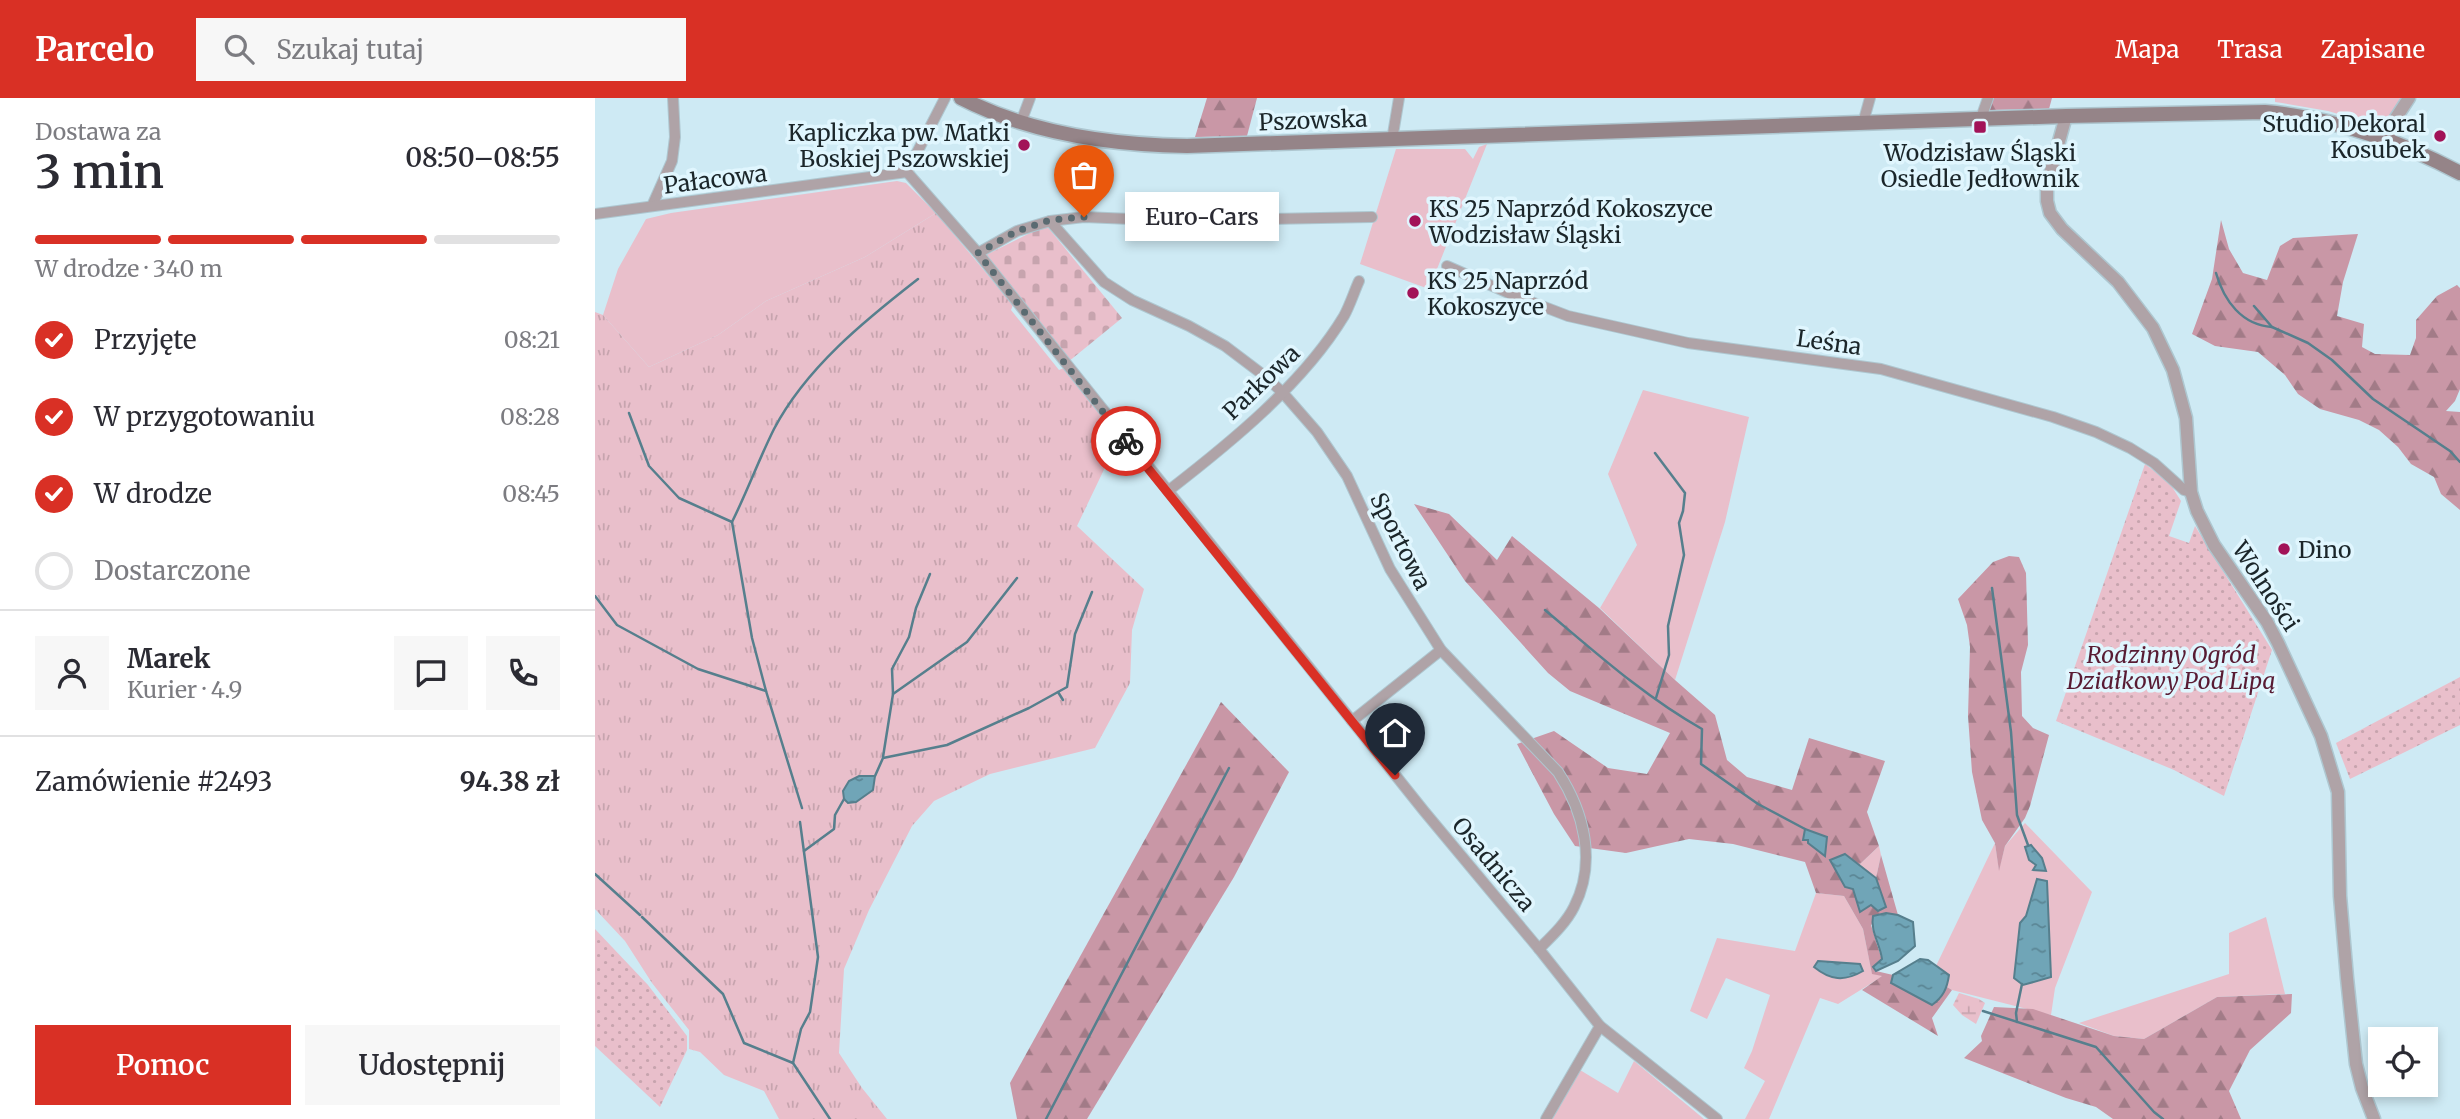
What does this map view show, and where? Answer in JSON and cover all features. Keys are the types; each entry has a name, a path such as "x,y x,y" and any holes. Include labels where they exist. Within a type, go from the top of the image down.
{"main road":[{"name":"Pszowska","path":"961,98 1060,133 1138,145 1244,146 1981,118 2265,112 2333,122 2366,132 2406,146 2460,173"}],"street":[{"name":"Pałacowa","path":"652,206 673,161 673,98"},
{"path":"907,172 945,98"},
{"path":"1021,121 1030,98"},
{"path":"1392,140 1399,98"},
{"path":"1863,123 1870,98"},
{"path":"1981,118 1988,98"},
{"path":"2388,140 2406,103"},
{"name":"Wolności","path":"2066,116 2047,185 2050,213 2062,229 2118,282 2153,328 2173,370 2186,418 2192,492 2203,526 2267,622 2295,676 2321,736 2338,792 2340,895 2356,1064 2374,1119"},
{"path":"2366,132 2395,126"},
{"path":"2395,126 2406,146"},
{"name":"Pałacowa","path":"595,214 907,172"},
{"name":"Osadnicza","path":"907,172 978,253 1600,1026 1717,1119"},
{"path":"978,253 1017,231 1050,220 1084,217 1177,221 1372,217"},
{"name":"Sportowa","path":"1050,220 1104,282 1132,300 1225,346 1283,393 1317,432 1347,476 1390,569 1441,650 1558,772 1571,793 1579,815 1586,848 1585,869 1574,907 1560,928 1539,949"},
{"name":"Leśna","path":"1447,265 1568,316 1688,343 1881,369 2053,417 2130,447 2154,463 2185,490 2192,492"},
{"name":"Parkowa","path":"1168,491 1283,393 1316,356 1337,325 1360,281"},
{"path":"1352,721 1441,650"},
{"path":"1546,1119 1600,1026"}],"green space":[{"path":"1207,98 1257,98 1247,136 1195,137"},
{"path":"1992,98 2052,98 2049,109 1989,110"},
{"path":"2275,98 2400,98 2389,120 2379,126 2328,111 2275,102"},
{"name":"KS 25 Naprzód Kokoszyce Wodzisław Śląski","path":"1487,144 1429,289 1360,264 1396,149 1465,149 1473,159 1479,147"},
{"path":"897,181 906,183 936,213 865,257 766,301 718,335 649,367 603,315 618,269 646,219 671,213"},
{"path":"936,213 1013,305 1011,310 1059,370 1064,368 1121,434 1077,526 1144,589 1132,630 1130,683 1095,748 990,774 934,801 912,826 869,910 844,969 839,1053 887,1119 779,1119 764,1091 724,1075 700,1052 689,1049 689,1030 652,983 625,941 595,909 595,312 603,315 649,367 718,335 766,301 865,257","holes":["859,776 872,790 856,802"]},
{"path":"2221,220 2229,249 2243,273 2267,280 2280,246 2293,238 2358,234 2343,282 2337,316 2364,324 2362,347 2375,354 2410,355 2416,338 2416,320 2437,296 2457,285 2460,288 2460,389 2455,401 2446,411 2460,412 2460,510 2441,494 2434,477 2411,464 2398,447 2379,430 2359,420 2320,409 2298,394 2285,375 2258,352 2215,346 2192,334 2212,279"},
{"path":"1046,225 1122,318 1068,362 986,255"},
{"path":"1643,390 1749,417 1725,522 1675,680 1600,608 1637,545 1608,474"},
{"name":"Rodzinny Ogród Działkowy Pod Lipą","path":"2145,464 2169,482 2181,501 2169,536 2189,543 2195,526 2272,650 2224,796 2174,770 2056,721"},
{"path":"1414,504 1449,514 1497,560 1512,536 1599,608 1715,715 1727,760 1747,777 1792,790 1809,738 1885,761 1867,812 1879,846 1859,865 1845,854 1861,911 1871,904 1885,907 1876,878 1881,855 1898,915 1886,913 1871,925 1882,960 1873,967 1876,971 1893,975 1892,983 1940,999 1947,987 1952,990 1932,1018 1938,1036 1862,990 1882,976 1872,974 1863,929 1844,896 1816,893 1805,862 1733,844 1689,839 1626,853 1575,846 1554,814 1517,744 1554,731 1608,768 1647,774 1670,733 1570,691 1548,673 1465,581"},
{"path":"2009,556 2019,557 2026,573 2028,645 2021,672 2022,716 2033,728 2049,735 2030,806 2025,818 2005,846 1999,871 1995,843 1982,820 1972,772 1968,716 1970,647 1967,625 1958,599 1993,562"},
{"path":"2460,677 2460,725 2350,779 2336,743"},
{"path":"1221,702 1289,772 1234,877 1087,1119 1017,1119 1010,1083"},
{"path":"2025,823 2092,892 2055,988 2051,1015 1952,990 1947,987 1948,975 1936,966 1995,843 1999,869 2005,846"},
{"path":"1879,846 1881,855 1876,878 1859,865"},
{"path":"1816,893 1844,896 1863,929 1872,973 1883,976 1838,1004 1820,998 1769,1119 1745,1119 1765,1081 1744,1068 1770,995 1726,978 1707,1019 1690,1011 1717,938 1795,951"},
{"path":"2266,917 2285,994 2217,997 2144,1039 2114,1036 2079,1023 2229,974 2229,933"},
{"path":"595,929 648,985 687,1036 687,1050 660,1107 595,1046"},
{"path":"1959,993 1985,1003 1976,1024 1953,1005"},
{"path":"2292,994 2291,1013 2250,1050 2229,1091 2241,1119 2113,1119 2096,1107 1964,1058 1982,1041 1981,1036 1994,1007 2033,1009 2114,1036 2144,1039 2217,997"},
{"path":"1634,1061 1704,1119 1551,1119 1580,1070 1618,1093"}],"water":[{"path":"859,776 875,776 873,790 856,802 848,803 844,799 843,791 849,781"},
{"path":"1805,829 1827,837 1825,856 1808,843 1808,840 1803,840"},
{"path":"2031,845 2042,858 2046,871 2033,870 2036,865 2029,860 2025,847"},
{"path":"1845,854 1876,878 1886,907 1878,911 1871,905 1860,912 1853,889 1845,887 1830,860"},
{"path":"2037,879 2047,881 2051,977 2023,985 2014,978 2020,923 2026,916"},
{"path":"1886,913 1913,922 1915,946 1898,961 1876,971 1873,967 1882,959 1873,927 1873,916"},
{"path":"1920,959 1928,960 1949,975 1944,992 1932,1005 1891,983 1893,975"},
{"path":"1818,961 1860,964 1863,971 1850,977 1832,977 1814,967"}],"waterway":[{"path":"2216,273 2224,293 2236,310 2252,322 2272,327"},
{"path":"732,522 774,429 802,386 857,329 918,279"},
{"path":"2254,306 2272,327 2308,343 2332,360 2373,399 2450,451 2460,462"},
{"path":"629,413 649,466 679,498 732,522 752,638 766,691"},
{"path":"1655,453 1685,493 1679,523 1684,555 1668,626 1669,655 1656,698"},
{"path":"893,694 892,669 909,637 916,608 930,574"},
{"path":"883,757 893,694 967,642 1017,578"},
{"path":"1992,588 2011,732 2017,815 2028,845"},
{"path":"875,776 883,758 947,745 1029,708 1067,687 1075,634 1092,592"},
{"path":"595,596 617,625 698,669 766,691 802,808"},
{"path":"1545,610 1640,688 1702,729 1701,764 1758,804 1805,829"},
{"path":"1058,692 1063,700"},
{"path":"1046,1119 1229,768"},
{"path":"804,851 834,829 835,815 844,799"},
{"path":"793,1063 801,1029 810,1012 818,957 800,822"},
{"path":"595,874 640,915"},
{"path":"642,917 723,994 744,1043 793,1063 830,1119"},
{"path":"2017,1022 2016,1013 2022,984"},
{"path":"1983,1011 2096,1047 2163,1119"}],"way so far":[{"path":"1084,217 1050,220 1017,231 978,253 1126,441"}],"place":[{"name":"Wodzisław Śląski Osiedle Jedłownik","path":"1980,127"},
{"name":"Studio Dekoral Kosubek","path":"2440,136"},
{"name":"Kapliczka pw. Matki Boskiej Pszowskiej","path":"1024,145"},
{"name":"Euro-Cars","path":"1084,217"},
{"name":"KS 25 Naprzód Kokoszyce Wodzisław Śląski","path":"1415,221"},
{"name":"KS 25 Naprzód Kokoszyce","path":"1413,293"},
{"name":"Dino","path":"2284,549"}],"route":[{"path":"1126,441 1395,775"}]}
